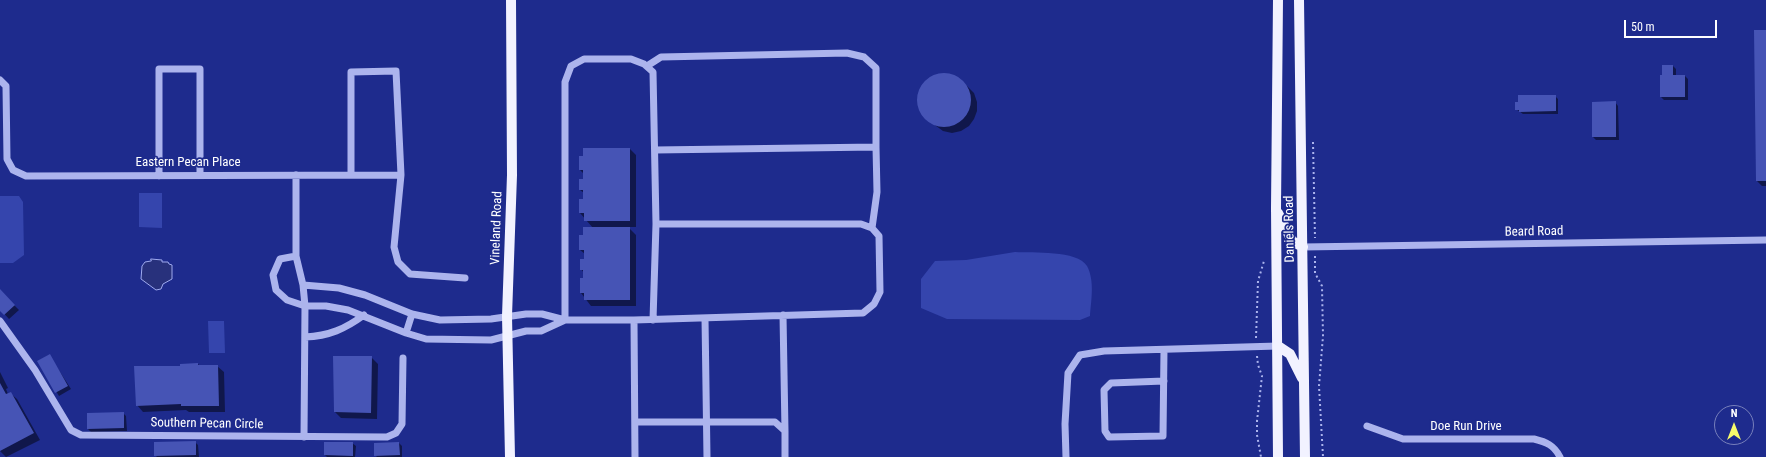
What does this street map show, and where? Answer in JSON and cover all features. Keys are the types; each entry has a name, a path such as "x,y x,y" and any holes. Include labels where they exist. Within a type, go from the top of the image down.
{"main road":[{"name":"Daniels Road","path":"1278,3 1276,208 1278,457"},
{"name":"Daniels Road","path":"1299,3 1305,457"},
{"name":"Vineland Road","path":"510,457 507,316 512,175 511,5"},
{"path":"1276,208 1286,232 1292,241 1303,247"},
{"path":"1278,346 1290,354 1296,364 1304,384"}],"street":[{"path":"646,66 661,57 847,54 864,57 876,68 877,192 872,228"},
{"path":"565,320 565,82 571,66 584,60 630,60 646,66 654,72 656,224 654,320"},
{"path":"159,176 159,69 200,69 200,175"},
{"path":"351,175 351,72 396,71 401,175 394,247 398,262 410,274 465,278"},
{"name":"Eastern Pecan Place","path":"0,80 6,86 7,159 13,170 26,176 401,175"},
{"path":"655,150 876,147"},
{"path":"296,175 296,256 303,284 305,306 304,437"},
{"path":"303,284 339,288 366,295 412,314 440,320 491,319 507,316 542,314 565,320 654,320 863,313 874,304 880,292 879,236 872,228 861,224 656,224"},
{"name":"Beard Road","path":"1303,247 1766,240"},
{"path":"296,256 280,259 274,275 276,290 287,300 305,306 326,306 348,310 364,315 406,333 426,339 491,340 526,331 541,331 565,320"},
{"path":"406,333 412,314"},
{"path":"305,337 322,336 337,332 364,315"},
{"path":"783,316 785,457"},
{"path":"705,318 707,457"},
{"path":"634,320 635,457"},
{"name":"Southern Pecan Circle","path":"0,321 35,370 71,430 81,435 387,437 396,433 402,424 403,358"},
{"path":"1066,457 1065,424 1068,373 1080,356 1104,351 1278,346"},
{"path":"1164,350 1164,382 1163,436 1109,437 1104,431 1104,390 1111,383 1164,382"},
{"path":"635,422 775,422 785,431"},
{"name":"Doe Run Drive","path":"1367,426 1403,439 1534,439 1548,443 1557,450 1560,457"}],"path":[{"path":"1313,138 1315,273 1322,286 1323,336 1318,386 1323,457"},
{"path":"1261,457 1257,435 1262,376 1258,365 1257,288 1264,254"}],"shaded area":[{"path":"139,193 162,193 162,228 139,227"},
{"path":"0,196 19,196 23,202 24,255 13,263 0,263"},
{"path":"1015,252 1054,253 1074,257 1082,261 1087,266 1092,284 1090,316 1080,320 947,319 921,308 921,279 935,261 966,260"},
{"path":"151,259 162,260 162,262 168,262 172,265 172,279 163,284 161,289 156,290 141,279 142,266 145,262 151,261"},
{"path":"208,321 224,321 225,353 209,353"}],"building":[{"path":"1754,30 1766,30 1766,181 1756,181"},
{"path":"1662,65 1673,65 1673,75 1685,75 1685,97 1660,97 1660,75 1662,75"},
{"path":"944,73 954,75 963,81 969,90 971,100 969,110 963,119 954,125 944,127 934,125 925,119 919,110 917,100 919,90 925,81 934,75"},
{"path":"1518,95 1556,95 1556,111 1519,112 1519,110 1515,110 1515,102 1518,102"},
{"path":"1616,101 1616,137 1592,137 1592,102"},
{"path":"583,148 630,148 630,221 584,221 584,213 579,213 579,199 583,199 583,190 579,190 579,179 583,179 583,170 579,170 579,156 583,156"},
{"path":"583,227 630,227 630,300 584,300 584,293 580,293 580,278 583,278 583,270 580,270 580,259 584,259 584,250 579,250 579,235 583,235"},
{"path":"0,289 15,305 4,315 0,311"},
{"path":"50,354 68,386 55,393 37,361"},
{"path":"333,356 372,356 371,413 334,412"},
{"path":"198,363 198,365 218,365 219,406 181,406 181,404 136,406 134,366 180,366 180,364"},
{"path":"0,383 6,394 11,392 34,433 0,451"},
{"path":"124,412 124,428 87,429 87,413"},
{"path":"196,441 196,455 154,456 154,442"},
{"path":"324,442 353,442 353,456 324,455"},
{"path":"399,442 400,455 374,456 374,443"}]}
